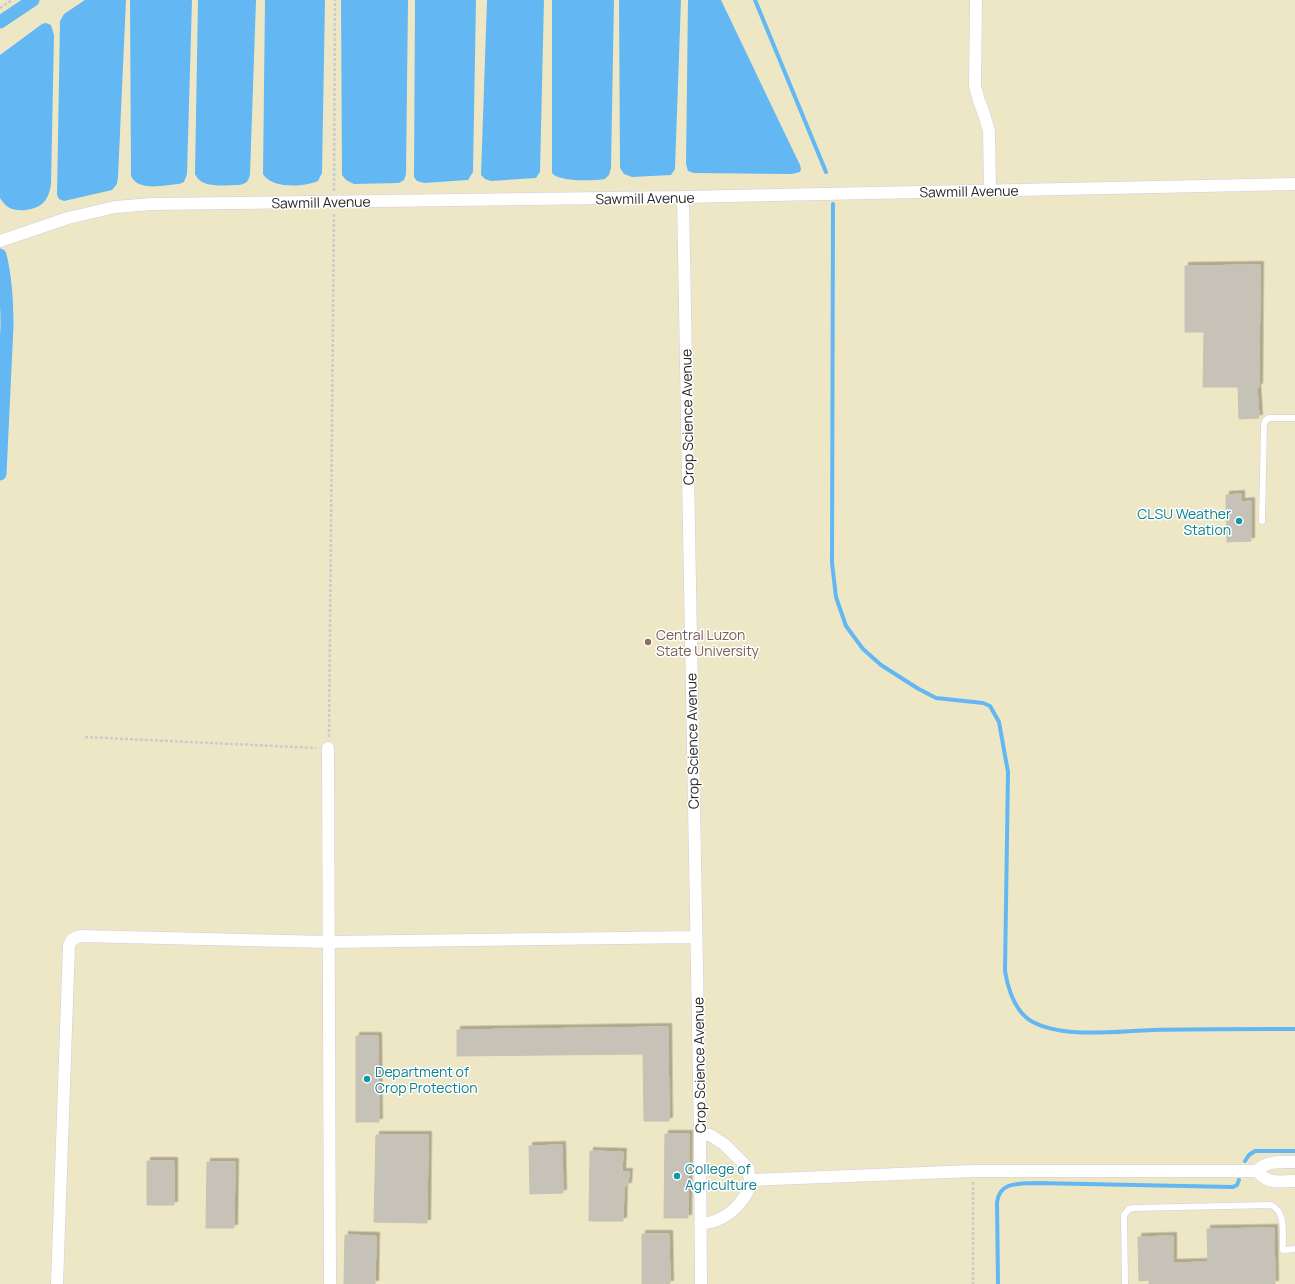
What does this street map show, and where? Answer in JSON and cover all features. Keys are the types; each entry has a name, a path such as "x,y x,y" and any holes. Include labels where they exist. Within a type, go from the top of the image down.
{"street":[{"path":"976,0 975,86 989,131 990,190"},
{"name":"Sawmill Avenue","path":"0,241 68,218 115,207 152,204 683,197 1295,184"},
{"name":"Crop Science Avenue","path":"683,197 700,1135 701,1284"},
{"path":"328,748 330,1284"},
{"path":"57,1284 69,945 75,938 81,936 329,942 696,937"},
{"path":"700,1135 710,1135 724,1144 748,1168 750,1180 747,1194 737,1207 714,1222 706,1224 700,1223"},
{"path":"750,1180 973,1171 1257,1171 1260,1167 1268,1163 1295,1162"},
{"path":"1257,1171 1263,1178 1269,1181 1295,1181"}],"lane":[{"path":"1262,521 1264,424 1269,418 1295,418"},
{"path":"1125,1284 1123,1221 1124,1215 1134,1208 1271,1205 1279,1211 1282,1219 1283,1250 1295,1249"}],"path":[{"path":"0,8 12,0"},
{"path":"85,738 328,748 335,0"},
{"path":"973,1171 974,1284"}],"shaded area":[{"name":"Central Luzon State University","path":"0,0 1295,0 1295,1284 0,1284"}],"water":[{"path":"85,0 126,0 118,177 117,184 112,190 64,201 59,199 57,195 60,21 64,14"},
{"path":"130,0 192,0 187,174 184,182 179,184 146,186 134,181 131,176"},
{"path":"198,0 256,0 250,174 247,182 241,185 208,184 198,179 195,174"},
{"path":"265,0 325,0 322,173 318,181 305,185 280,184 267,179 263,174"},
{"path":"341,0 408,0 406,174 404,180 399,183 354,184 346,180 342,175"},
{"path":"415,0 476,0 473,172 468,180 424,183 417,181 414,177"},
{"path":"487,0 544,0 540,172 536,178 491,181 485,179 481,175"},
{"path":"552,0 614,0 611,168 609,175 605,179 569,179 561,178 552,173"},
{"path":"619,0 681,0 675,169 671,175 632,177 624,174 620,168"},
{"path":"688,0 721,0 800,165 800,172 792,174 694,173 688,171 686,164"},
{"path":"46,23 51,25 54,35 51,184 47,197 42,204 31,209 16,210 8,207 0,198 0,55 42,24"}],"building":[{"path":"1260,265 1259,387 1257,387 1259,418 1239,419 1238,387 1203,387 1204,332 1185,332 1185,266"},
{"name":"CLSU Weather Station","path":"1241,494 1241,502 1251,501 1251,541 1227,542 1226,495"},
{"path":"668,1027 669,1121 644,1121 643,1054 457,1056 457,1030"},
{"name":"Department of Crop Protection","path":"356,1036 378,1036 379,1122 356,1122"},
{"name":"College of Agriculture","path":"665,1134 689,1134 688,1218 664,1218"},
{"path":"376,1135 428,1135 427,1223 374,1222"},
{"path":"562,1145 563,1193 530,1194 529,1146"},
{"path":"590,1151 623,1152 622,1172 629,1172 628,1186 624,1186 623,1221 589,1221"},
{"path":"147,1161 174,1161 174,1205 147,1205"},
{"path":"207,1162 235,1162 234,1228 206,1228"},
{"path":"1274,1228 1275,1284 1149,1284 1149,1280 1139,1281 1138,1237 1173,1236 1173,1263 1208,1262 1207,1229"},
{"path":"642,1234 669,1234 670,1284 642,1284"},
{"path":"345,1235 376,1236 375,1284 344,1284"}],"waterway":[{"path":"0,22 33,0"},
{"path":"755,0 826,172"},
{"path":"833,204 832,563 836,597 846,626 863,649 881,665 917,688 936,698 983,703 990,706 999,722 1008,772 1005,971 1013,999 1025,1017 1031,1021 1044,1027 1074,1032 1090,1033 1187,1029 1295,1029"},
{"path":"0,255 4,273 7,308 0,474"},
{"path":"1245,1161 1249,1155 1255,1151 1295,1151"},
{"path":"998,1284 997,1202 999,1195 1006,1187 1017,1184 1036,1183 1233,1187 1237,1185 1239,1180"}],"place":[{"name":"CLSU Weather Station","path":"1239,521"},
{"name":"Central Luzon State University","path":"648,642"},
{"name":"Department of Crop Protection","path":"367,1079"},
{"name":"College of Agriculture","path":"677,1176"}]}
